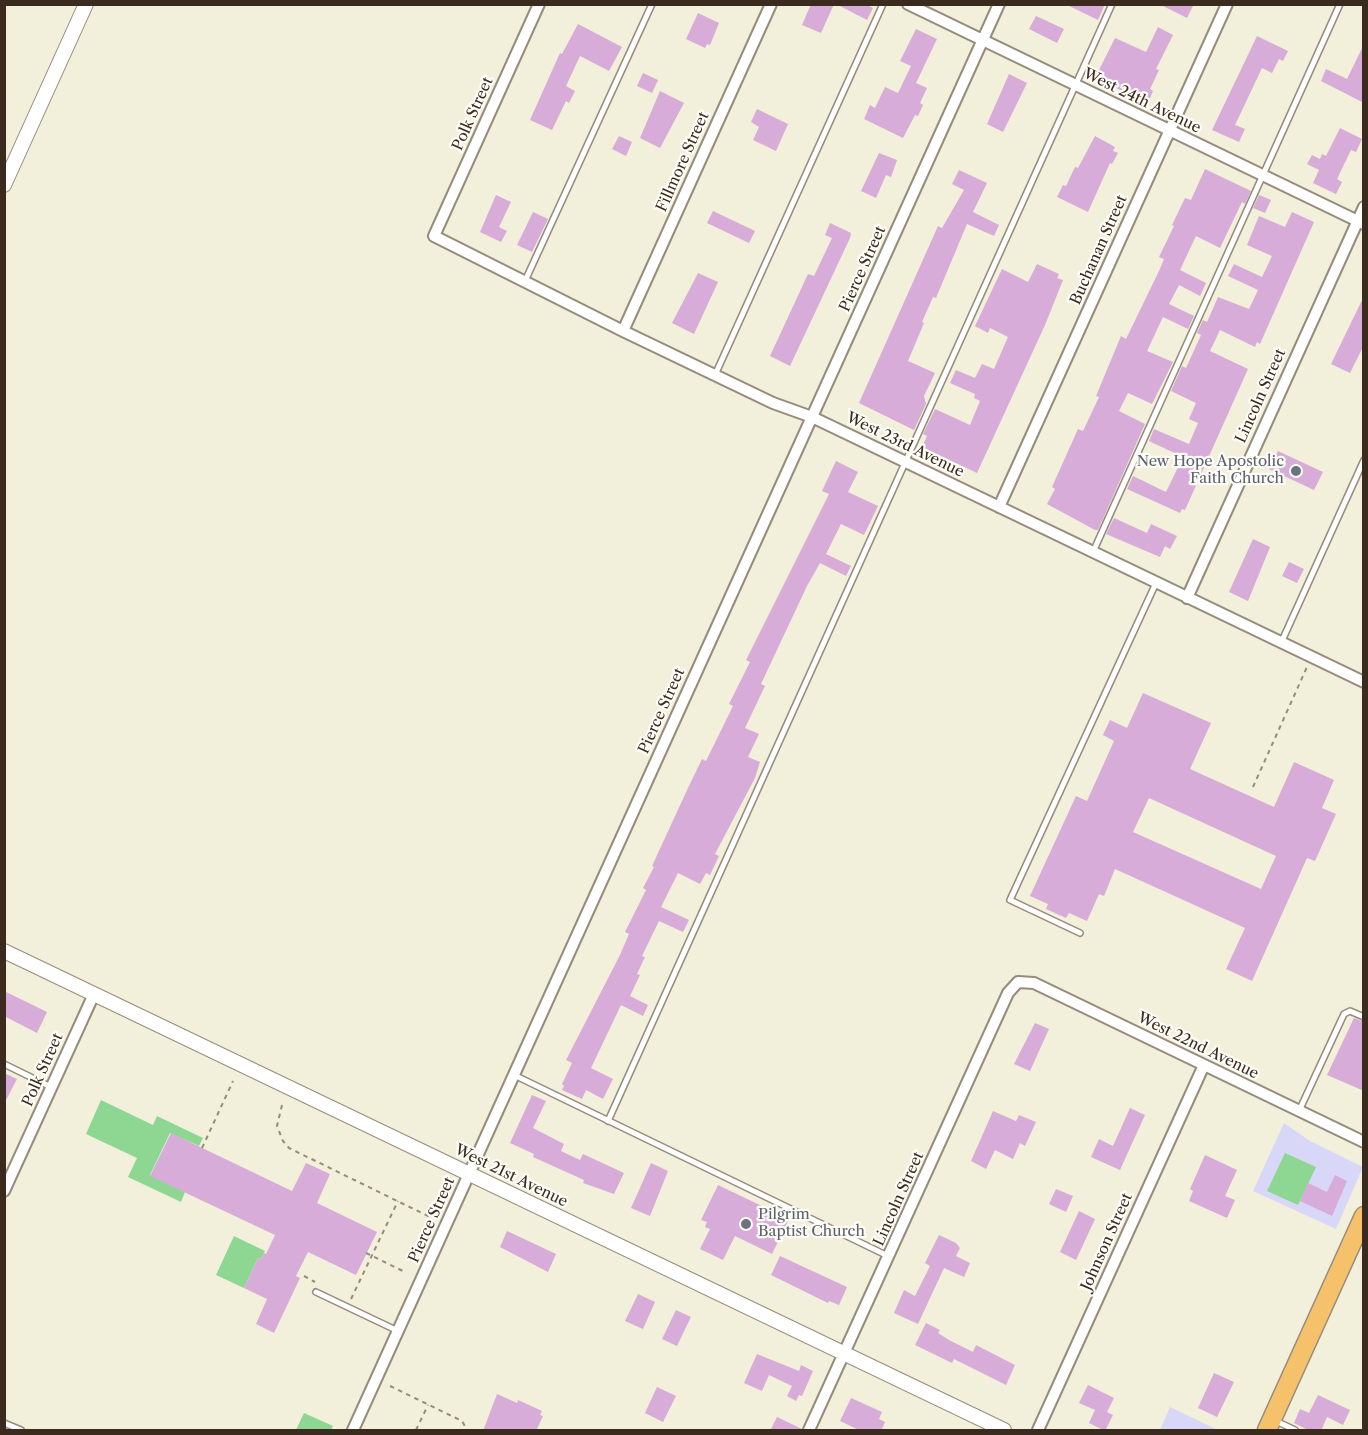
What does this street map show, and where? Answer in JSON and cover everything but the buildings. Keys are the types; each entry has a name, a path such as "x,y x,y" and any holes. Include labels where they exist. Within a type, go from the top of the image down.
{"main road":[{"path":"1269,1425 1364,1216"}],"street":[{"path":"4,185 86,4"},
{"name":"Polk Street","path":"434,236 539,4"},
{"name":"Fillmore Street","path":"623,331 771,4"},
{"name":"West 24th Avenue","path":"908,4 1360,223"},
{"name":"Pierce Street","path":"353,1431 999,4"},
{"name":"Buchanan Street","path":"999,507 1227,4"},
{"name":"Lincoln Street","path":"1186,598 1360,223 1364,207"},
{"name":"West 23rd Avenue","path":"434,236 525,283 773,403 812,417 1364,682"},
{"name":"West 21st Avenue","path":"4,951 1004,1431"},
{"name":"Lincoln Street","path":"809,1431 1008,993 1018,982"},
{"name":"West 22nd Avenue","path":"1018,982 1034,983 1364,1142"},
{"name":"Polk Street","path":"4,1191 94,994"},
{"name":"Johnson Street","path":"1038,1431 1204,1065"}],"lane":[{"path":"525,283 652,4"},
{"path":"715,375 884,4"},
{"path":"608,1121 1112,4"},
{"path":"1093,552 1340,4"},
{"path":"1281,643 1364,460"},
{"path":"1080,933 1010,900 1156,583"},
{"path":"1299,1111 1344,1014 1350,1011 1364,1017"},
{"path":"4,1064 52,1087"},
{"path":"514,1076 889,1257"},
{"path":"316,1292 398,1331"},
{"path":"4,1423 21,1431"},
{"path":"1269,1425 1295,1431"}],"path":[{"path":"1253,787 1311,657"},
{"path":"202,1148 233,1082"},
{"path":"282,1105 277,1126 281,1138 289,1148 430,1217"},
{"path":"351,1299 398,1201"},
{"path":"366,1253 405,1272"},
{"path":"390,1386 462,1421 467,1431"},
{"path":"416,1431 428,1404"}],"shaded area":[{"path":"1284,1123 1310,1141 1363,1167 1336,1229 1253,1191"},
{"path":"1170,1407 1218,1430 1160,1430"}],"green space":[{"path":"101,1100 153,1125 157,1116 203,1138 199,1146 170,1133 150,1175 185,1192 181,1202 128,1177 137,1158 86,1134"},
{"path":"1285,1153 1316,1167 1298,1205 1267,1191"},
{"path":"234,1236 265,1251 261,1259 258,1258 244,1288 216,1275"},
{"path":"304,1413 333,1426 331,1430 296,1430"}],"place":[{"name":"New Hope Apostolic Faith Church","path":"1296,471"},
{"name":"Pilgrim Baptist Church","path":"746,1224"}]}
